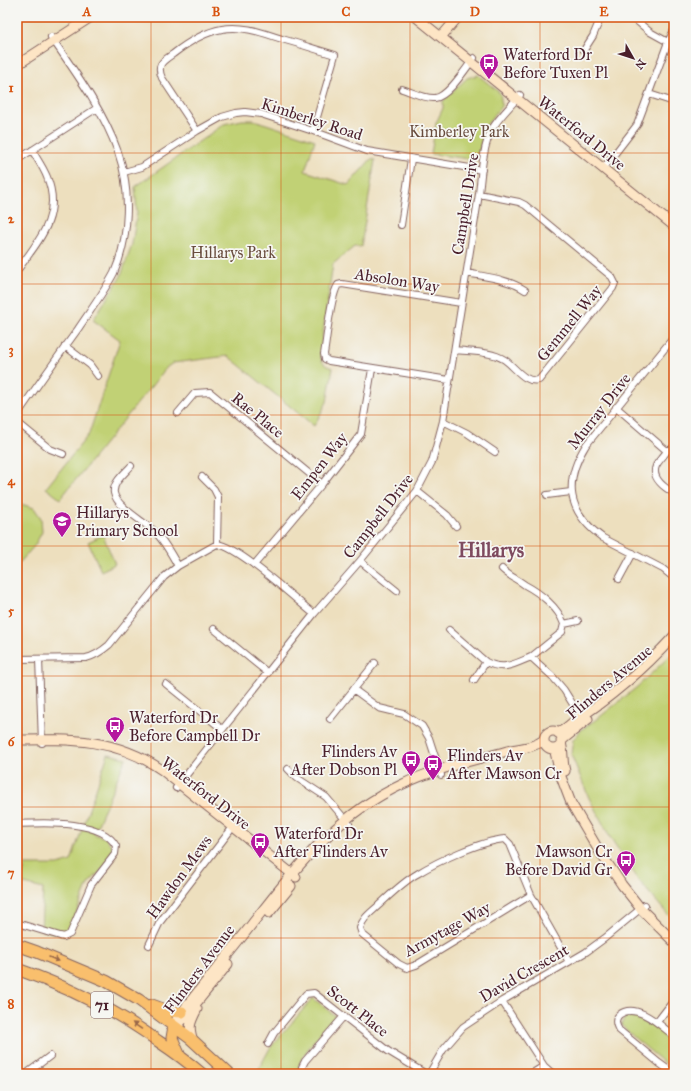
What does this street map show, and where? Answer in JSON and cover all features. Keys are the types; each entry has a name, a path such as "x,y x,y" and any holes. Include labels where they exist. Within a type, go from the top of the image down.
{"highway":[{"name":"71","path":"17,946 37,952 106,981 139,1000 193,1041 229,1074"},
{"name":"71","path":"17,968 70,989 107,1008 152,1036 202,1074"},
{"path":"139,1000 168,1011 182,1012"},
{"path":"152,1036 166,1033 174,1026"},
{"path":"174,1026 172,1038 180,1056"}],"street":[{"path":"17,65 81,17"},
{"path":"17,59 91,17"},
{"name":"Waterford Drive","path":"416,17 441,34 605,167 674,220"},
{"name":"Waterford Drive","path":"424,17 441,34"},
{"path":"441,34 451,17"},
{"path":"441,34 458,17"},
{"path":"584,50 601,17"},
{"path":"632,17 650,32 668,42"},
{"path":"196,131 162,78 159,70 160,66 163,61 200,37 211,32 233,28 250,29 335,55 313,131"},
{"path":"605,167 634,130 674,30"},
{"path":"17,415 96,302 114,273 123,242 127,213 124,172 115,144 98,108 53,39"},
{"path":"402,89 427,98 439,98 447,91 473,60"},
{"path":"649,94 674,102"},
{"name":"Campbell Drive","path":"178,786 314,614 360,561 417,491 432,462 443,421 488,140 492,130 518,97"},
{"path":"17,160 98,108"},
{"name":"Kimberley Road","path":"124,172 142,167 196,131 227,114 245,112 262,114 367,151 482,170"},
{"path":"17,271 46,229 51,209 51,195 48,178 32,150"},
{"path":"401,225 411,159"},
{"name":"Waterford Drive","path":"605,167 674,226"},
{"name":"Gemmell Way","path":"455,350 497,356 529,380 539,380 613,288 615,283 612,277 525,205 519,202 479,194"},
{"path":"467,273 505,280 525,290"},
{"name":"Absolon Way","path":"449,380 372,369 328,361 325,359 324,354 332,302 335,290 338,285 342,284 461,303"},
{"name":"Murray Drive","path":"673,341 616,407 586,445 575,464 571,492 580,515 588,526 603,538 663,569 674,578"},
{"path":"65,346 90,364 98,376"},
{"name":"Empen Way","path":"254,565 349,451 361,434 372,369"},
{"name":"Rae Place","path":"178,413 194,393 210,392 322,484"},
{"path":"616,407 667,451"},
{"path":"443,421 467,433 495,452"},
{"path":"17,422 50,449 63,454"},
{"path":"674,448 667,451 656,466 655,474 657,479 674,493"},
{"path":"131,466 114,487 115,498 158,535 178,566"},
{"path":"202,477 214,489 218,497 216,544"},
{"path":"417,491 446,515 456,526"},
{"path":"547,495 571,492"},
{"path":"17,659 86,658 105,649 158,584 178,566 216,544 228,546 254,565 314,614"},
{"path":"619,579 632,553"},
{"path":"360,561 397,591"},
{"path":"449,630 486,662 493,666 505,667 531,657 562,632 564,624 558,612 541,595 512,578 502,569"},
{"path":"564,624 578,621"},
{"path":"214,629 268,672"},
{"name":"Flinders Avenue","path":"560,739 625,686 674,636"},
{"name":"Flinders Avenue","path":"582,720 634,684 674,645"},
{"path":"531,657 561,686 582,720"},
{"path":"39,659 42,742"},
{"path":"474,680 486,662"},
{"path":"330,719 375,663"},
{"path":"166,684 222,729"},
{"path":"354,689 379,708 404,714 422,726 429,738 440,772"},
{"path":"674,935 643,907 618,871 584,816 567,779 563,766 563,750 560,739 555,731 549,732 545,735 548,745 563,785 578,817 616,876 643,907 674,942"},
{"path":"548,745 557,747 560,739"},
{"name":"Waterford Drive","path":"17,740 42,742"},
{"name":"Waterford Drive","path":"17,745 42,742 86,741 129,751 151,763 293,878"},
{"name":"Flinders Avenue","path":"174,1026 182,1012 293,878 347,822 383,800 440,772 548,745"},
{"path":"288,769 297,778 326,797 347,822"},
{"path":"17,824 73,824 97,831 110,839 116,846 115,854 91,884 70,934 64,937 17,923"},
{"name":"Hawdon Mews","path":"148,945 160,922 231,829"},
{"name":"Armytage Way","path":"531,895 407,968 362,934 360,928 366,916 397,888 417,874 456,855 499,839 505,839 510,844 531,895 568,962"},
{"name":"Flinders Avenue","path":"174,1026 182,1022 293,878"},
{"name":"David Crescent","path":"427,1074 454,1035 463,1026 477,1016 586,952 643,907"},
{"path":"193,1041 190,1031 190,1023 199,1006 225,968"},
{"name":"Scott Place","path":"268,1044 274,1033 304,996 309,993 317,995 395,1056 427,1074"},
{"path":"657,1022 674,1000"},
{"path":"502,1001 544,1066 553,1074"},
{"path":"674,1036 657,1022 641,1013 630,1010 618,1016 616,1024 619,1030 667,1070 674,1074"},
{"path":"302,1074 302,1067 305,1062 344,1016"},
{"path":"26,1074 50,1056"},
{"path":"531,1074 544,1066"}],"green space":[{"name":"Kimberley Park","path":"478,75 500,93 502,105 485,127 477,160 431,154 436,123 443,108 443,101 467,78"},
{"name":"Hillarys Park","path":"242,120 254,120 315,140 305,171 348,185 371,159 375,160 361,246 355,246 333,264 320,353 321,359 324,363 333,368 327,402 314,426 228,356 173,363 167,367 60,499 46,488 89,434 120,340 93,320 121,276 132,244 137,213 135,187 224,124"},
{"path":"21,504 34,508 41,518 42,532 35,545 17,566 17,506"},
{"path":"103,535 115,564 101,571 88,542"},
{"path":"674,652 674,920 640,882 610,837 589,798 571,754 573,740 582,729 637,687"},
{"path":"108,754 126,758 94,834 106,838 113,848 111,860 88,884 67,936 41,930 43,889 21,883 25,865 58,865 71,861"},
{"path":"313,998 335,1016 306,1052 298,1067 297,1074 256,1074 270,1048"},
{"path":"629,1015 647,1021 674,1040 674,1069 667,1065 621,1025 625,1017"}],"place":[{"name":"Waterford Dr Before Tuxen Pl","path":"489,80"},
{"name":"Hillarys Primary School","path":"62,538"},
{"name":"Waterford Dr Before Campbell Dr","path":"115,743"},
{"name":"Flinders Av After Dobson Pl","path":"411,777"},
{"name":"Flinders Av After Mawson Cr","path":"433,781"},
{"name":"Waterford Dr After Flinders Av","path":"260,859"},
{"name":"Mawson Cr Before David Gr","path":"626,877"}],"district":[{"name":"Hillarys","path":"491,550"}]}
